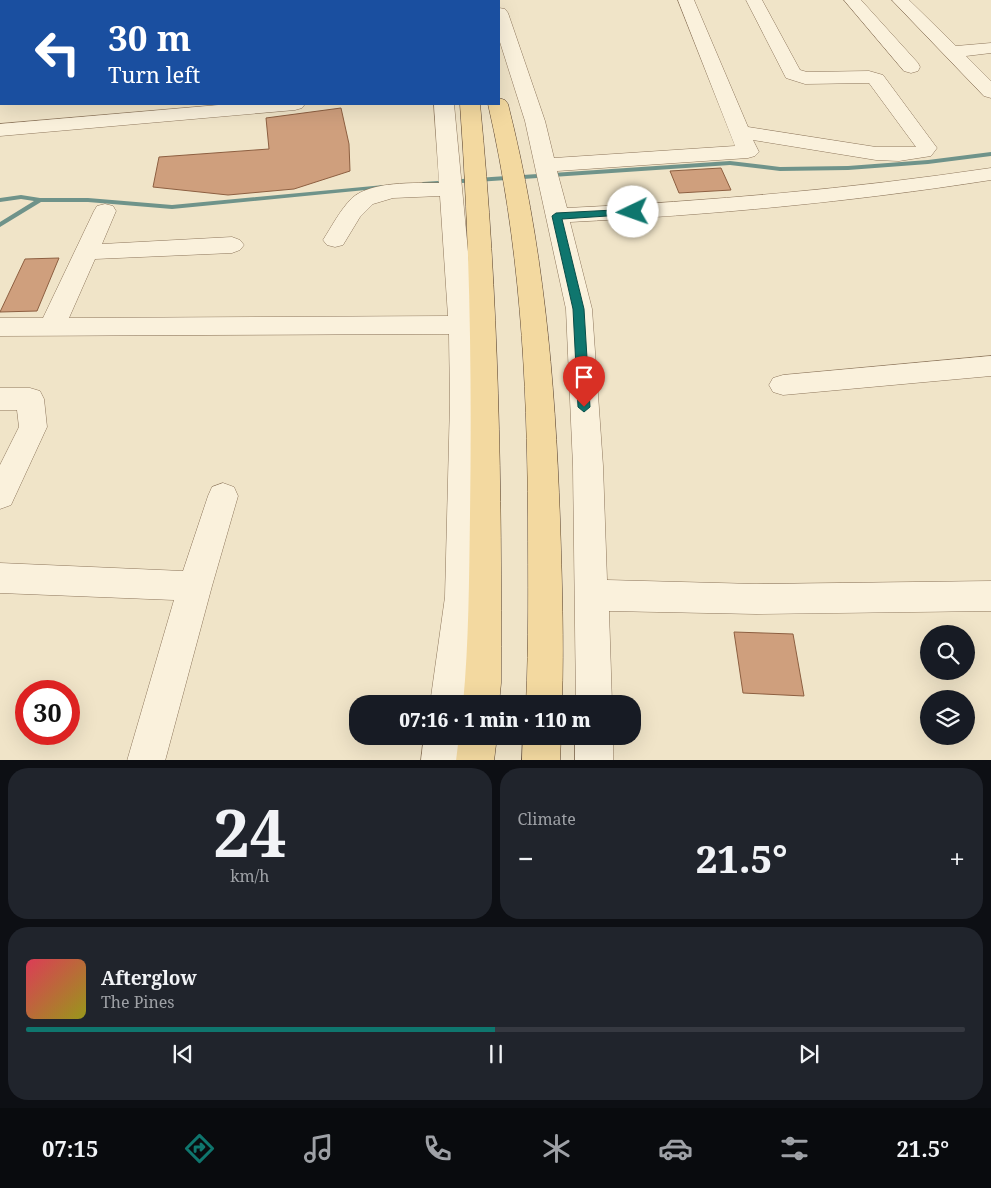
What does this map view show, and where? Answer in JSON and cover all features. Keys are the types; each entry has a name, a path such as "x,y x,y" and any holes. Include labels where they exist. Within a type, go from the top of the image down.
{"main road":[{"path":"470,105 478,180 487,465 482,695"},
{"path":"498,105 515,178 534,301 542,441 546,668 544,695"},
{"path":"475,760 477,745"},
{"path":"541,760 542,745"}],"street":[{"path":"546,172 748,152 686,0"},
{"path":"740,132 828,145 874,155 916,154 924,152 927,148 876,79 805,78 793,74 754,0"},
{"path":"852,0 911,67"},
{"path":"900,0 991,92"},
{"path":"500,16 535,122 579,309 588,466 594,695"},
{"path":"952,52 991,48"},
{"path":"0,130 267,105"},
{"path":"444,105 462,325 464,402 462,597 449,695"},
{"path":"556,216 691,209 808,199 939,183 991,174"},
{"path":"335,240 358,205 366,198 387,193 450,189"},
{"path":"52,327 105,211"},
{"path":"86,252 232,245"},
{"path":"0,327 462,325"},
{"path":"783,385 991,366"},
{"path":"0,399 30,398 33,427 0,496"},
{"path":"146,760 222,496"},
{"path":"0,578 195,586"},
{"path":"591,595 756,599 991,596"},
{"path":"440,760 442,745"},
{"path":"594,745 594,760"}],"building":[{"path":"341,108 349,144 350,171 294,189 228,195 153,187 159,157 269,149 266,118"},
{"path":"721,168 731,190 679,193 670,171"},
{"path":"59,258 37,311 0,312 25,259"},
{"path":"734,632 793,634 804,696 743,693"}],"waterway":[{"path":"462,181 730,163 780,169 848,168 960,159 991,154"},
{"path":"423,184 438,183"},
{"path":"40,200 88,200 172,207 384,187"},
{"path":"0,200 21,197 40,200"},
{"path":"0,225 40,200"}],"route":[{"path":"584,407 579,309 556,216 633,212"}]}
